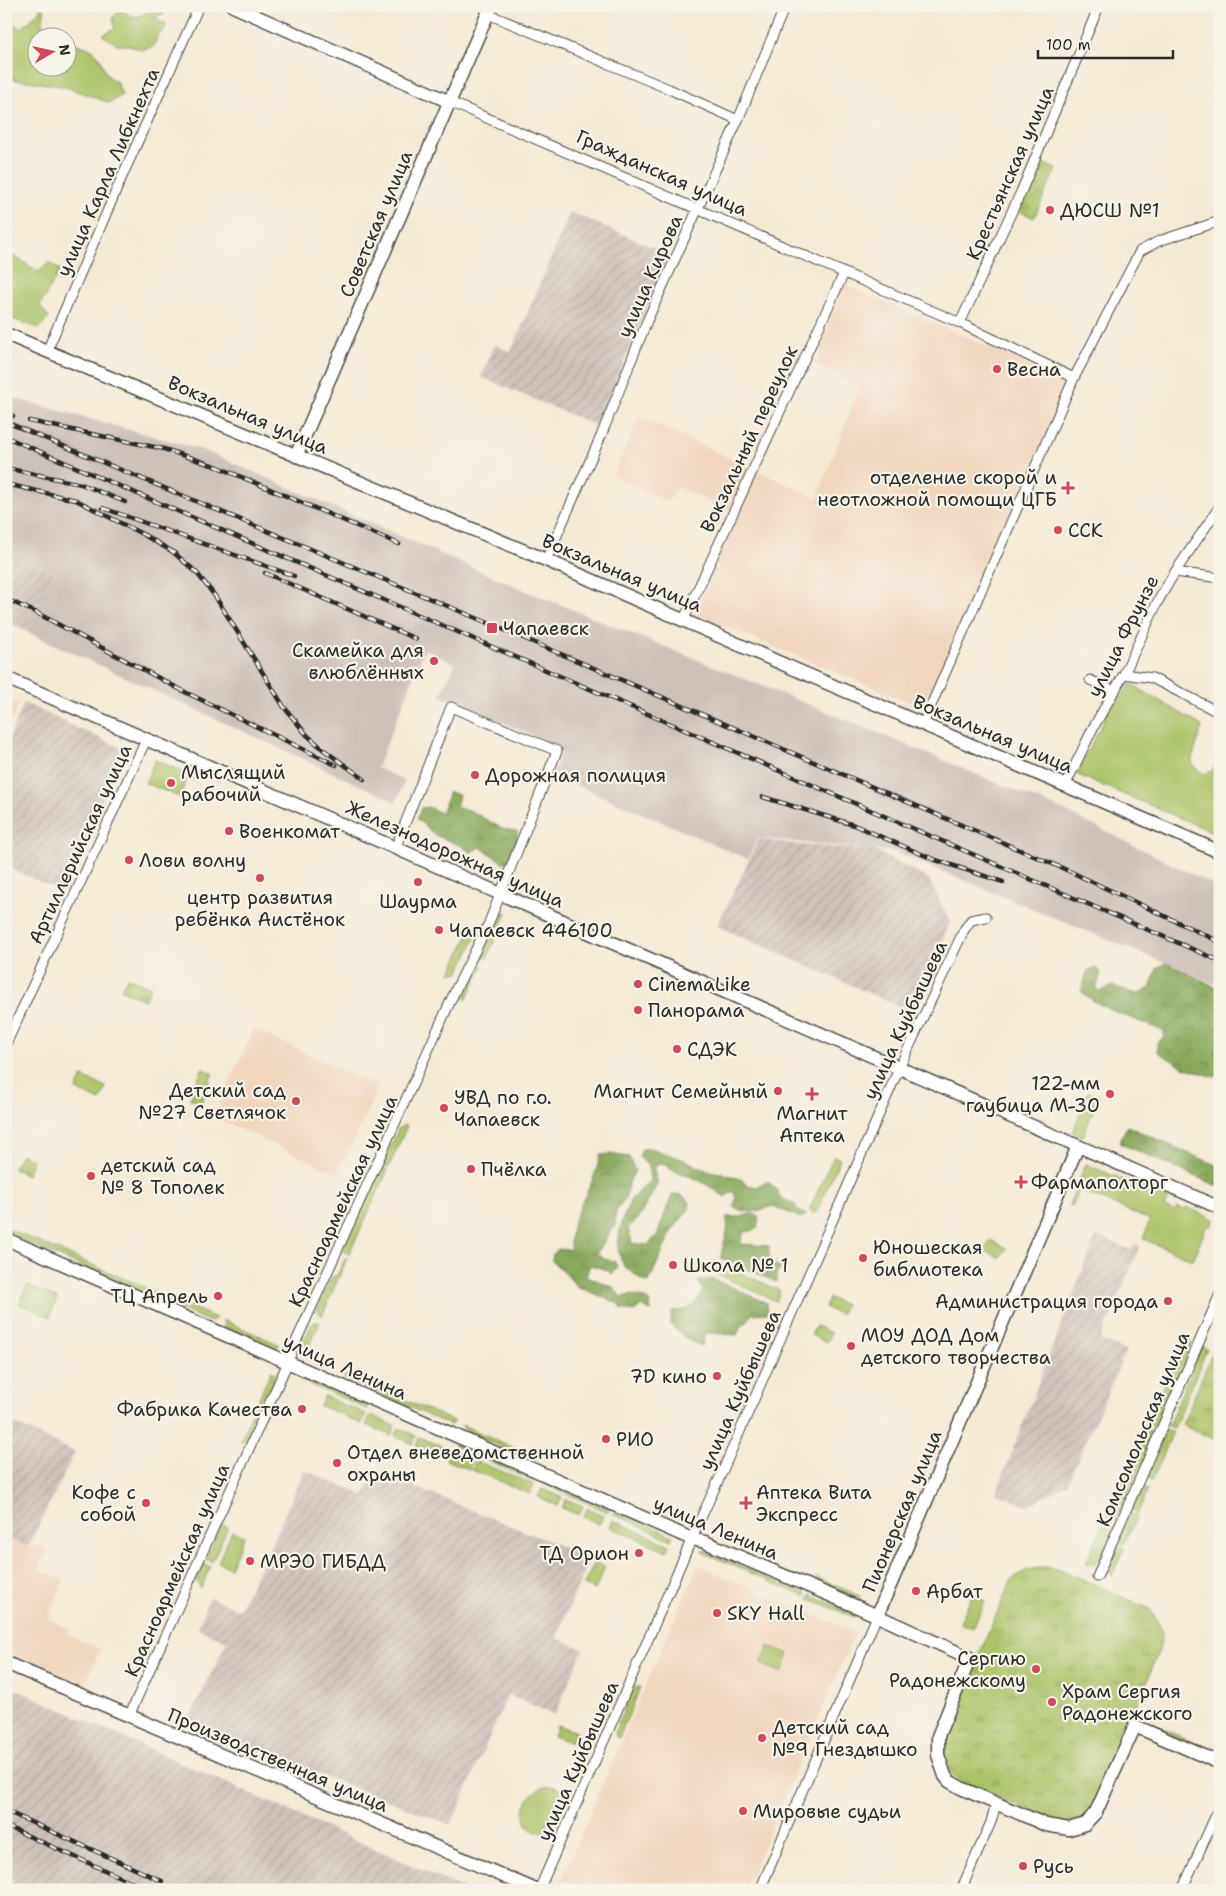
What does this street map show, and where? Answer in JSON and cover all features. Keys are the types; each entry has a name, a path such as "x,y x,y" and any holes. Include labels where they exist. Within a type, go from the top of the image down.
{"street":[{"name":"улица Карла Либкнехта","path":"47,351 125,170 199,6"},
{"name":"Гражданская улица","path":"233,6 960,323 1074,378"},
{"name":"улица Кирова","path":"546,560 601,436 647,321 738,120 785,6"},
{"name":"Крестьянская улица","path":"960,323 1021,192 1099,6"},
{"name":"Советская улица","path":"296,456 490,10"},
{"path":"490,10 738,120"},
{"path":"923,724 1074,378 1140,251 1159,241 1220,221"},
{"name":"Вокзальный переулок","path":"684,620 844,273"},
{"name":"Вокзальная улица","path":"6,334 546,560 1220,852"},
{"name":"улица Фрунзе","path":"1065,786 1093,728 1124,674 1158,601 1220,506"},
{"path":"1176,572 1220,578"},
{"path":"1124,674 1152,678 1220,713"},
{"name":"Железнодорожная улица","path":"6,678 1220,1208"},
{"path":"1090,680 1115,691"},
{"name":"Красноармейская улица","path":"128,1716 293,1348 501,895 556,751 451,707 395,849"},
{"name":"Артиллерийская улица","path":"6,1044 146,740"},
{"name":"улица Куйбышева","path":"536,1890 900,1068 964,930 971,920 986,917"},
{"name":"Пионерская улица","path":"760,1890 1078,1146"},
{"name":"улица Ленина","path":"6,1239 692,1539 704,1542 877,1616 970,1658 938,1736 938,1755 946,1776 950,1781 996,1804 1058,1828 1069,1829 1085,1824 1096,1812 1135,1726 1220,1763"},
{"name":"Комсомольская улица","path":"1097,1577 1220,1294"},
{"name":"Производственная улица","path":"6,1663 536,1890"},
{"path":"961,1890 996,1804"},
{"path":"1182,1890 1220,1806"}],"shaded area":[{"path":"570,212 669,254 597,426 481,377 495,345 511,352"},
{"path":"842,284 1069,382 926,709 695,614 738,515 677,487 668,502 613,475 640,417 817,498 859,388 817,365"},
{"path":"6,396 203,450 531,593 852,722 1062,810 1220,888 1220,986 895,852 757,838 748,859 553,775 561,752 556,745 440,696 455,664 425,649 377,768 405,781 396,802 25,631 55,573 6,551"},
{"path":"6,551 55,573 25,631 6,621"},
{"path":"6,699 19,704 6,734"},
{"path":"24,703 121,748 124,754 59,890 6,867 6,745"},
{"path":"759,839 800,845 874,850 929,879 950,922 912,1012 717,926"},
{"name":"Детский сад №27 Светлячок","path":"254,1029 378,1086 338,1174 214,1117"},
{"path":"1096,1235 1131,1250 1135,1244 1140,1246 1100,1340 1126,1351 1067,1484 1027,1506 996,1493"},
{"path":"6,1420 75,1452 28,1547 6,1538"},
{"path":"304,1470 364,1495 375,1471 590,1558 556,1638 583,1649 555,1715 508,1695 451,1825 187,1723 227,1641 198,1629 209,1597 239,1610 278,1530"},
{"path":"6,1538 28,1547 40,1545 48,1549 39,1570 64,1580 48,1619 69,1629 67,1635 100,1649 85,1686 6,1652"},
{"path":"698,1565 855,1633 744,1890 584,1890 561,1880"},
{"path":"6,1685 467,1890 6,1890"}],"green space":[{"path":"40,6 45,6 42,27 46,28 28,28 28,78 78,78 78,45 96,53 106,73 117,82 122,95 110,103 66,87 6,78 6,27 10,21 21,29 39,12"},
{"path":"153,6 170,6 165,13 155,17 166,24 164,30 157,36 154,46 142,50 129,45 118,45 102,35 115,28 113,17 121,9 130,15 141,16"},
{"path":"1040,162 1056,169 1034,218 1019,211"},
{"path":"6,255 16,257 39,272 49,262 60,270 40,306 49,318 39,328 6,317"},
{"path":"1131,684 1202,726 1192,760 1193,766 1204,774 1212,771 1218,760 1220,761 1220,835 1078,775 1078,771 1109,710"},
{"path":"155,760 189,774 180,797 145,783"},
{"path":"449,792 459,795 456,808 467,809 503,829 517,831 517,843 510,861 504,863 480,847 470,853 461,846 435,835 417,819 421,808 428,807 441,813"},
{"path":"501,911 507,913 487,958 479,954 497,915"},
{"path":"473,925 476,926 478,933 459,972 451,973"},
{"path":"475,963 483,966 466,1000 461,993"},
{"path":"1166,963 1220,989 1220,1074 1214,1077 1183,1067 1158,1052 1157,1042 1165,1037 1163,1031 1120,1014 1098,1003 1081,991 1088,970 1095,968 1101,972 1096,990 1100,991 1113,986 1137,994 1150,988 1157,968"},
{"path":"127,977 151,987 145,1000 121,990"},
{"path":"202,1069 213,1073 201,1103 190,1099"},
{"path":"82,1077 106,1087 100,1101 76,1090"},
{"path":"1088,1092 1099,1096 1083,1136 1073,1132"},
{"path":"404,1125 407,1126 389,1167 382,1165 399,1128"},
{"path":"1127,1126 1220,1167 1220,1187 1119,1143"},
{"path":"650,1148 685,1160 708,1171 722,1173 743,1180 748,1185 757,1187 762,1183 769,1182 778,1191 779,1197 796,1205 796,1209 807,1215 800,1218 773,1206 753,1211 744,1211 734,1207 736,1197 733,1191 725,1197 696,1179 676,1172 663,1164 656,1165 654,1170 658,1183 640,1216 628,1228 632,1243 648,1245 657,1235 672,1195 681,1195 690,1202 689,1209 671,1232 649,1282 643,1281 624,1266 617,1242 623,1218 631,1199 650,1181 648,1166 639,1157 642,1149"},
{"path":"21,1154 33,1160 27,1175 14,1169"},
{"path":"610,1154 629,1157 635,1171 628,1185 626,1196 616,1211 615,1225 597,1253 604,1259 614,1261 618,1268 611,1274 607,1270 590,1265 586,1276 613,1287 621,1297 636,1296 650,1302 651,1311 641,1306 633,1312 622,1309 619,1304 576,1286 552,1261 553,1253 559,1249 571,1250 570,1241 574,1222 595,1174 600,1155"},
{"path":"834,1156 840,1159 816,1213 812,1213 809,1210"},
{"path":"1086,1164 1168,1199 1164,1207 1175,1211 1177,1207 1185,1210 1186,1207 1214,1219 1211,1227 1207,1225 1193,1260 1143,1239 1150,1220 1079,1190 1072,1206 1069,1205"},
{"path":"381,1167 388,1170 349,1254 342,1251"},
{"path":"753,1213 759,1218 757,1228 744,1232 740,1244 769,1246 771,1260 781,1268 777,1273 776,1282 721,1258 727,1233 726,1217 740,1217"},
{"path":"6,1228 216,1318 208,1321 9,1235"},
{"path":"990,1240 1006,1248 1001,1258 985,1251"},
{"path":"346,1257 322,1316 317,1310 331,1278 338,1274"},
{"path":"715,1261 780,1291 776,1301 710,1271"},
{"path":"713,1279 767,1303 768,1313 752,1314 746,1323 741,1326 737,1335 705,1333 702,1346 686,1339 670,1324 672,1311 684,1310 695,1304 703,1290 698,1280"},
{"path":"27,1285 57,1298 50,1317 19,1304"},
{"path":"829,1298 845,1305 840,1315 825,1307"},
{"path":"223,1320 278,1344 278,1346 275,1349 224,1327"},
{"path":"314,1322 320,1322 306,1352 300,1348"},
{"path":"816,1326 831,1333 827,1342 811,1335"},
{"path":"1183,1340 1192,1344 1158,1423 1153,1427 1147,1424"},
{"path":"1201,1346 1207,1349 1174,1428 1168,1426"},
{"path":"1213,1351 1220,1354 1216,1361 1220,1363 1220,1442 1182,1425"},
{"path":"271,1371 275,1373 273,1384 247,1440 240,1441"},
{"path":"346,1374 453,1421 453,1423 450,1425 344,1378"},
{"path":"301,1376 367,1404 367,1409 299,1379"},
{"path":"324,1396 344,1405 340,1414 320,1406"},
{"path":"346,1405 366,1414 362,1424 342,1415"},
{"path":"371,1415 395,1426 391,1436 366,1425"},
{"path":"462,1425 533,1456 528,1458 466,1432"},
{"path":"399,1428 416,1436 412,1444 395,1436"},
{"path":"1144,1428 1150,1431 1153,1439 1129,1493 1119,1488"},
{"path":"1166,1430 1173,1432 1152,1481 1148,1478 1148,1472"},
{"path":"419,1437 444,1447 441,1456 416,1446"},
{"path":"456,1443 535,1477 535,1479 532,1480 453,1445"},
{"path":"451,1450 473,1460 469,1469 446,1460"},
{"path":"476,1461 533,1484 530,1494 472,1470"},
{"path":"543,1481 607,1507 609,1510 608,1512 542,1483"},
{"path":"1142,1487 1148,1490 1138,1513 1132,1510"},
{"path":"542,1489 562,1497 558,1506 538,1497"},
{"path":"1118,1492 1127,1497 1115,1522 1106,1518"},
{"path":"566,1499 583,1506 579,1515 562,1508"},
{"path":"587,1508 603,1515 600,1524 583,1517"},
{"path":"617,1511 673,1536 671,1540 613,1514"},
{"path":"1130,1513 1137,1516 1124,1544 1118,1542"},
{"path":"613,1520 670,1545 667,1551 610,1527"},
{"path":"1103,1523 1114,1527 1099,1561 1095,1565 1086,1563"},
{"path":"221,1525 228,1527 212,1562 206,1559"},
{"path":"232,1531 244,1536 230,1568 218,1562"},
{"path":"1117,1545 1124,1548 1112,1576 1109,1564"},
{"path":"703,1550 807,1594 806,1597 702,1552"},
{"path":"594,1562 605,1567 595,1590 584,1585"},
{"path":"204,1564 210,1567 201,1588 196,1581"},
{"path":"1044,1567 1057,1569 1078,1577 1150,1609 1160,1626 1162,1634 1159,1650 1143,1692 1093,1809 1077,1821 1069,1824 1058,1824 956,1779 944,1764 944,1735 1011,1581 1022,1573"},
{"path":"816,1577 860,1596 859,1599 817,1581"},
{"path":"811,1595 855,1614 854,1617 809,1599"},
{"path":"972,1595 985,1601 973,1628 960,1623"},
{"path":"769,1646 789,1654 782,1673 761,1664"},
{"path":"634,1687 640,1688 619,1738 616,1737 615,1731"},
{"path":"1149,1723 1220,1753 1220,1758 1152,1729"},
{"path":"557,1725 576,1732 572,1743 553,1736"},
{"path":"551,1786 562,1790 543,1833 533,1830 527,1825 524,1817 525,1809 533,1793 541,1788"}],"railway":[{"path":"6,414 13,416"},
{"path":"29,421 164,449 218,467 399,544"},
{"path":"6,422 493,625 1069,871 1220,942"},
{"path":"6,437 1220,961"},
{"path":"6,468 81,484 125,502"},
{"path":"6,484 76,500 173,552 196,572 215,596 284,707 307,735 364,779"},
{"path":"103,508 294,576"},
{"path":"265,573 416,639"},
{"path":"6,599 35,612 185,692 336,765"},
{"path":"6,614 10,616"},
{"path":"763,797 854,825 933,859 1003,882"},
{"path":"6,1811 162,1881"},
{"path":"6,1826 149,1890"}],"place":[{"name":"ДЮСШ №1","path":"1050,210"},
{"name":"Весна","path":"997,369"},
{"name":"отделение скорой и неотложной помощи ЦГБ","path":"1068,488"},
{"name":"ССК","path":"1058,530"},
{"name":"Чапаевск","path":"492,628"},
{"name":"Скамейка для влюблённых","path":"434,661"},
{"name":"Дорожная полиция","path":"475,775"},
{"name":"Мыслящий рабочий","path":"171,783"},
{"name":"Военкомат","path":"229,831"},
{"name":"Лови волну","path":"129,860"},
{"name":"центр развития ребёнка Аистёнок","path":"260,878"},
{"name":"Шаурма","path":"418,882"},
{"name":"Чапаевск 446100","path":"439,930"},
{"name":"CinemaLike","path":"638,984"},
{"name":"Панорама","path":"638,1010"},
{"name":"СДЭК","path":"677,1049"},
{"name":"Магнит Семейный","path":"778,1091"},
{"name":"Магнит Аптека","path":"812,1094"},
{"name":"122-мм гаубица М-30","path":"1110,1094"},
{"name":"Детский сад №27 Светлячок","path":"296,1101"},
{"name":"УВД по г.о. Чапаевск","path":"444,1108"},
{"name":"Пчёлка","path":"471,1169"},
{"name":"детский сад № 8 Тополек","path":"91,1176"},
{"name":"Фармаполторг","path":"1021,1182"},
{"name":"Юношеская библиотека","path":"863,1258"},
{"name":"Школа № 1","path":"673,1265"},
{"name":"ТЦ Апрель","path":"218,1296"},
{"name":"Администрация города","path":"1168,1301"},
{"name":"МОУ ДОД Дом детского творчества","path":"851,1346"},
{"name":"7D кино","path":"717,1376"},
{"name":"Фабрика Качества","path":"302,1409"},
{"name":"РИО","path":"606,1439"},
{"name":"Отдел вневедомственной охраны","path":"337,1463"},
{"name":"Кофе с собой","path":"146,1503"},
{"name":"Аптека Вита Экспресс","path":"746,1503"},
{"name":"ТД Орион","path":"639,1553"},
{"name":"МРЭО ГИБДД","path":"250,1561"},
{"name":"Арбат","path":"916,1591"},
{"name":"SKY Hall","path":"717,1613"},
{"name":"Сергию Радонежскому","path":"1036,1669"},
{"name":"Храм Сергия Радонежского","path":"1052,1702"},
{"name":"Детский сад №9 Гнездышко","path":"762,1738"},
{"name":"Мировые судьи","path":"743,1811"},
{"name":"Русь","path":"1023,1866"}]}
